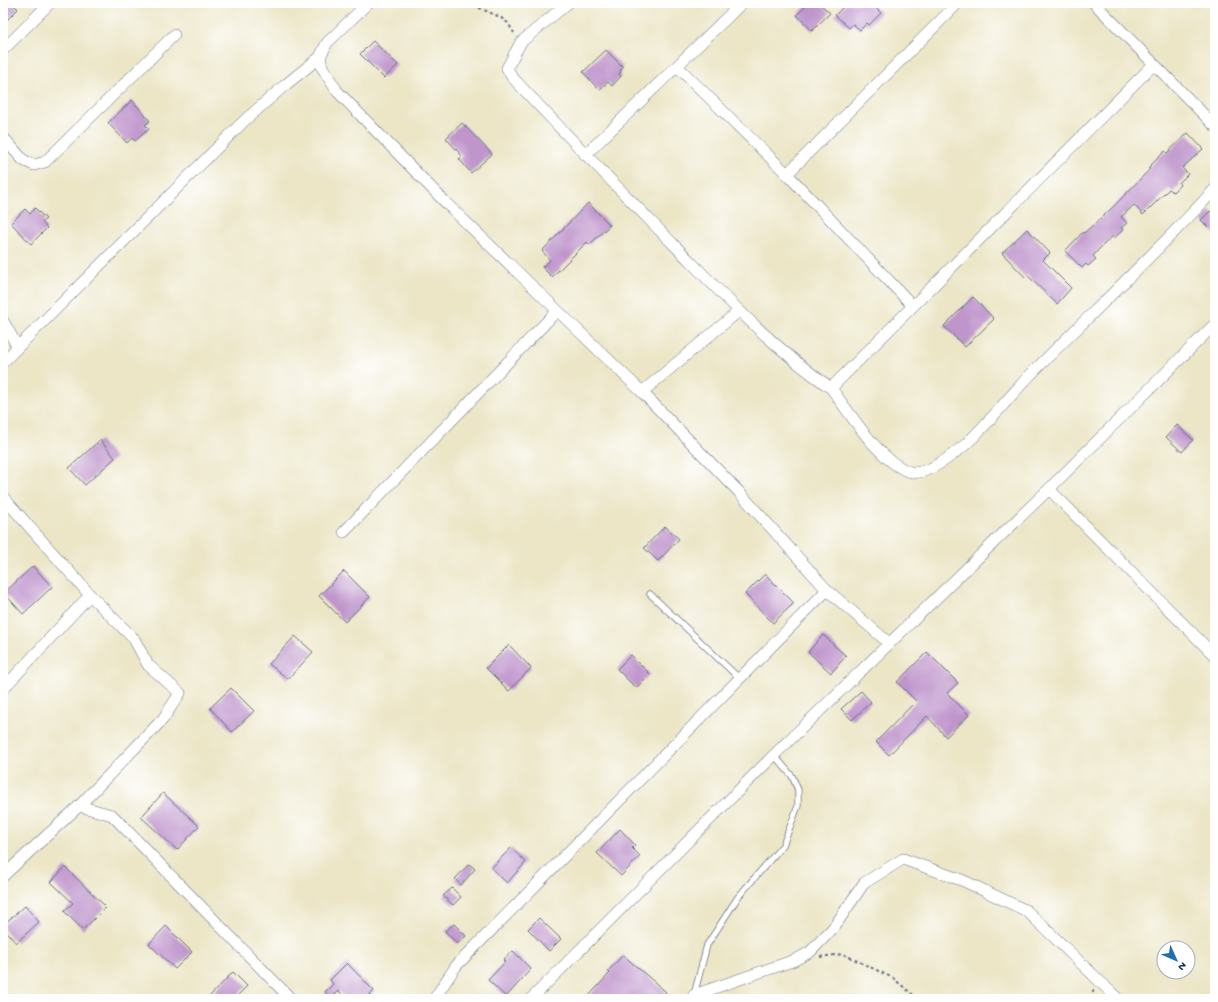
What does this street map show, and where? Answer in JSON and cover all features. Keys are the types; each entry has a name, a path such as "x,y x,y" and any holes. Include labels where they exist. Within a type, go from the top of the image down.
{"street":[{"path":"3,50 50,3"},
{"path":"3,362 17,346 244,121 320,57 327,43 368,3"},
{"path":"568,3 521,42 507,68 512,77 585,155 740,311 804,369 831,388 858,426 891,463 912,472 934,468 966,444 1034,370 1189,217 1215,189"},
{"path":"585,155 742,3"},
{"path":"787,174 958,3"},
{"path":"1094,3 1215,126"},
{"path":"3,137 23,160 34,165 45,162 174,34"},
{"path":"320,57 322,67 336,91 447,204 642,392 739,492 827,590 889,644"},
{"path":"831,388 1154,64"},
{"path":"678,66 787,174 913,306"},
{"path":"344,532 557,311"},
{"path":"642,392 740,311"},
{"path":"3,321 17,346"},
{"path":"531,999 774,755 1048,490 1215,324"},
{"path":"1048,490 1215,656"},
{"path":"3,497 90,595 134,638 148,665 180,693 163,719 79,806 3,876"},
{"path":"434,999 456,966 827,590"},
{"path":"3,689 90,595"},
{"path":"79,806 112,815 291,999"},
{"path":"695,997 795,960 810,952 834,927 864,883 904,859 964,881 1027,911 1118,999"}],"lane":[{"path":"650,594 739,678"},
{"path":"695,997 708,945 738,897 783,844 798,806 798,790 792,776 774,755"}],"path":[{"path":"468,3 504,20 521,42"},
{"path":"819,957 843,954 892,978 918,999"}],"building":[{"path":"3,3 12,3 18,9 3,24"},
{"path":"809,3 819,3 830,13 812,31 797,15"},
{"path":"847,3 871,3 881,13 869,25 867,23 860,30 853,24 849,28 835,15"},
{"path":"373,41 398,65 384,78 360,54"},
{"path":"606,50 623,67 619,74 621,76 612,86 608,82 599,90 583,72"},
{"path":"132,100 150,121 145,125 149,129 135,141 132,138 127,143 108,123"},
{"path":"462,123 492,154 471,173 459,159 462,156 446,138"},
{"path":"1188,133 1203,149 1182,168 1188,174 1179,183 1180,185 1173,192 1169,189 1143,215 1134,205 1121,217 1127,223 1121,228 1123,230 1114,238 1113,236 1100,248 1093,256 1096,259 1088,266 1086,264 1082,268 1065,251 1083,232 1084,233 1112,208 1150,169 1148,168 1165,151 1167,153"},
{"path":"588,203 610,225 589,245 587,242 552,277 542,267 550,260 542,251"},
{"path":"35,208 46,219 42,222 47,228 31,244 11,223 25,209 30,214"},
{"path":"1210,211 1215,216 1215,234 1201,220"},
{"path":"1027,229 1050,253 1043,260 1071,288 1057,304 1027,275 1025,277 1002,253"},
{"path":"973,297 994,319 965,347 944,326"},
{"path":"1177,425 1193,440 1182,452 1166,437"},
{"path":"100,440 115,458 85,485 69,468"},
{"path":"665,526 679,539 658,561 644,548"},
{"path":"33,566 52,587 23,614 4,593"},
{"path":"344,571 370,597 345,622 319,596"},
{"path":"765,574 794,603 773,623 745,594"},
{"path":"823,635 846,656 831,673 808,652"},
{"path":"295,636 313,652 288,679 269,664"},
{"path":"509,645 531,668 509,691 486,668"},
{"path":"927,652 958,683 947,693 969,715 946,737 927,716 889,755 876,742 916,701 897,682"},
{"path":"631,655 650,674 636,688 617,669"},
{"path":"231,688 254,711 232,732 210,708"},
{"path":"861,691 871,702 852,720 841,709"},
{"path":"163,793 199,826 177,850 141,817"},
{"path":"620,829 635,845 632,848 640,856 621,876 597,853"},
{"path":"511,848 526,862 507,883 491,868"},
{"path":"469,864 475,869 461,885 455,879"},
{"path":"65,867 106,907 83,930 64,911 73,903 51,882"},
{"path":"452,888 461,897 453,905 443,896"},
{"path":"25,906 39,922 16,943 3,928 3,925"},
{"path":"539,918 561,939 549,951 528,929"},
{"path":"454,924 466,936 457,944 445,931"},
{"path":"166,926 192,952 175,969 149,944"},
{"path":"513,951 531,969 506,997 488,980 505,962 503,960"},
{"path":"623,955 666,992 660,999 640,999 636,995 633,999 586,999 610,973 608,971"},
{"path":"347,963 374,991 366,999 346,999 339,991 331,998 325,992 333,984 330,980"},
{"path":"233,972 247,986 234,999 207,999"}]}
